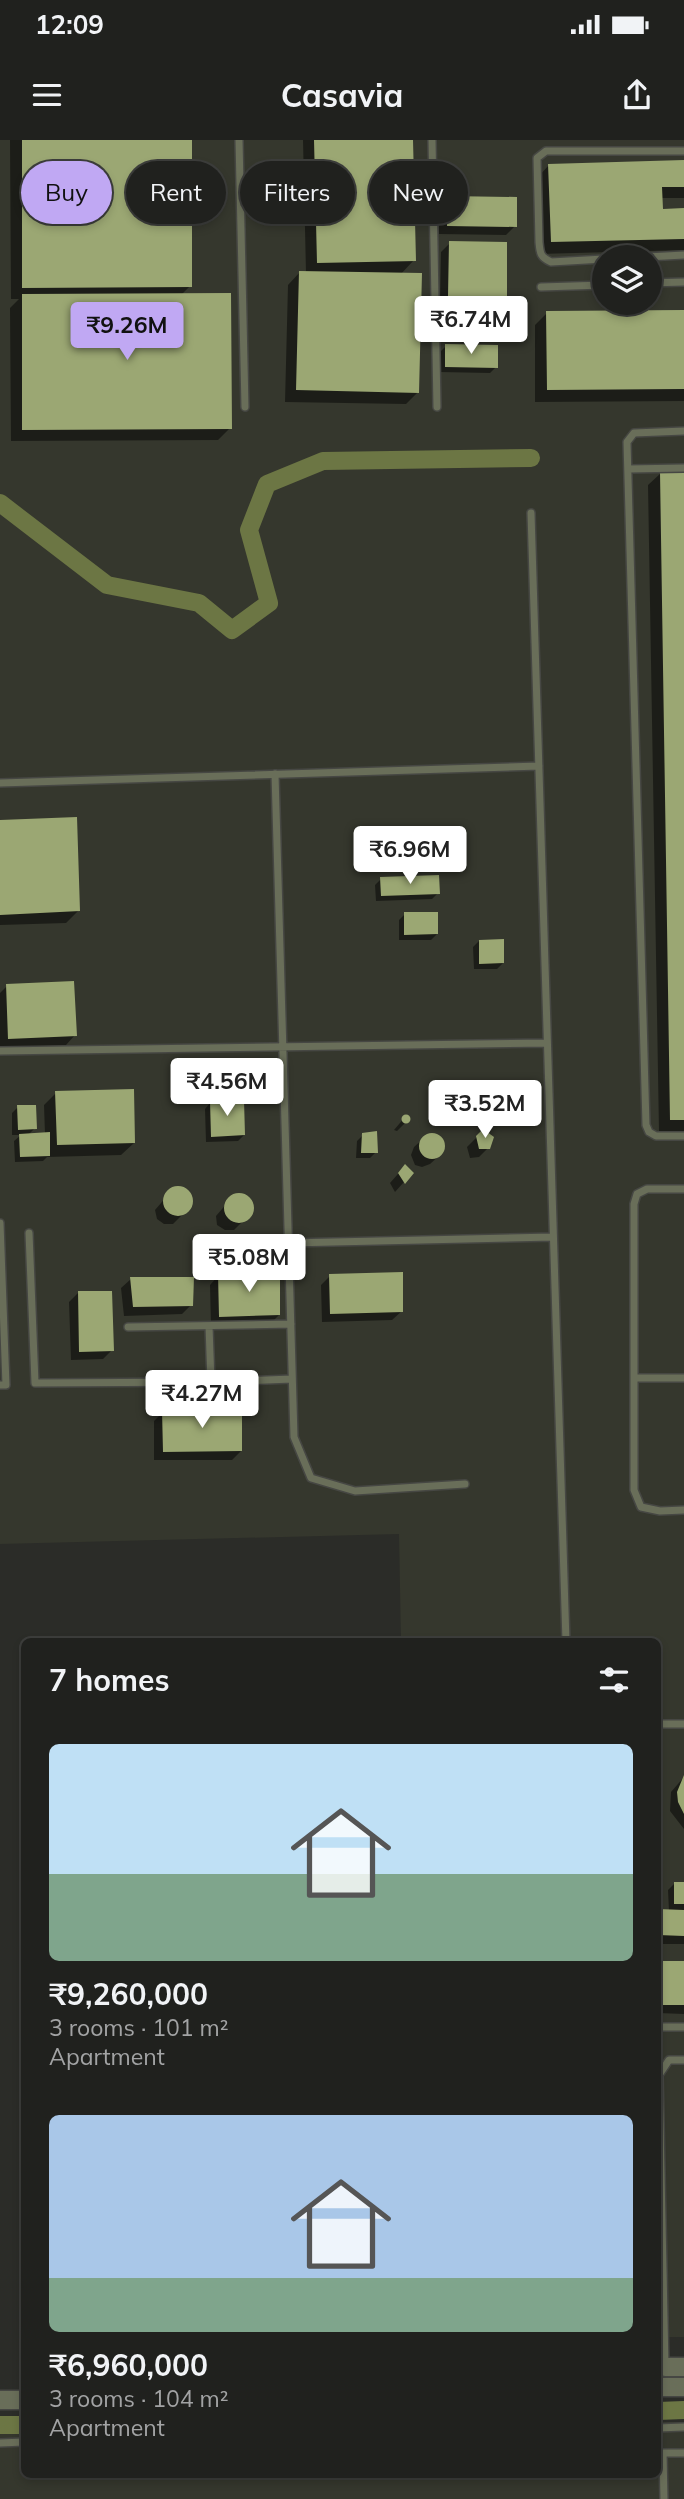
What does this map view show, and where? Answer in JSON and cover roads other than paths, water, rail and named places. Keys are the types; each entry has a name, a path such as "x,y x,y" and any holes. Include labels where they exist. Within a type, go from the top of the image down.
{"street":[{"path":"665,2367 684,2367"},
{"path":"661,2387 684,2387"},
{"path":"0,2400 21,2399"}],"lane":[{"path":"239,140 245,407"},
{"path":"432,140 437,407"},
{"path":"592,260 551,262 540,254 537,158 545,151 684,150"},
{"path":"662,257 684,256"},
{"path":"662,283 684,282"},
{"path":"541,287 592,285"},
{"path":"684,431 634,433 627,442 646,1125 649,1132 656,1136 684,1136"},
{"path":"628,468 684,468"},
{"path":"531,513 566,1638"},
{"path":"0,783 539,766"},
{"path":"275,774 294,1437 311,1478 355,1491 465,1485"},
{"path":"0,1051 547,1043"},
{"path":"684,1189 647,1189 637,1194 634,1204 634,1490 641,1507 660,1511 684,1510"},
{"path":"0,1223 6,1385 0,1385"},
{"path":"29,1233 35,1383 292,1379"},
{"path":"289,1243 553,1237"},
{"path":"128,1327 291,1324"},
{"path":"209,1326 211,1382"},
{"path":"634,1378 684,1378"},
{"path":"661,1724 684,1724"},
{"path":"661,2027 684,2027"},
{"path":"661,2072 669,2060 684,2060"},
{"path":"661,2172 665,2367"},
{"path":"661,2428 684,2427"},
{"path":"0,2443 21,2442"},
{"path":"664,2499 663,2453 684,2453"}],"waterway":[{"path":"0,503 107,585 199,603 232,630 269,603 249,530 267,484 323,461 531,458"},
{"path":"661,2411 684,2410"},
{"path":"0,2425 21,2425"}]}
